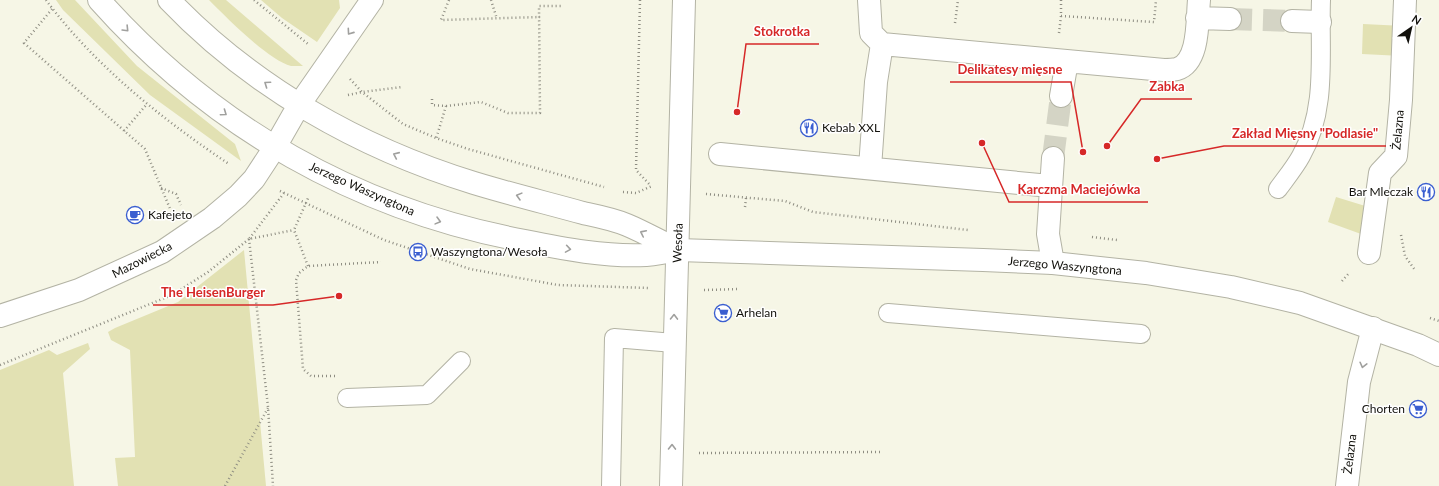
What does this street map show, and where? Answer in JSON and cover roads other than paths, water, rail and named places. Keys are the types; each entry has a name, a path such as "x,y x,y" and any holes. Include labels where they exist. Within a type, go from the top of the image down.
{"street":[{"name":"Jerzego Waszyngtona","path":"100,0 154,56 184,83 221,111 275,147 320,173 430,218 491,235 571,250 625,255 647,255 678,250 1053,263 1146,273 1231,287 1300,303 1373,328 1418,345 1439,355"},
{"name":"Jerzego Waszyngtona","path":"169,0 194,26 217,46 300,105 343,130 396,155 436,171 476,184 626,224 678,250"},
{"path":"300,105 372,0"},
{"name":"Wesoła","path":"671,486 675,290 680,187 684,0"},
{"path":"868,0 871,33 882,44 1164,70 1178,69 1187,61 1195,49 1198,9 1230,19"},
{"name":"Żelazna","path":"1369,253 1380,173 1396,156 1401,100 1405,0"},
{"path":"1292,21 1320,22"},
{"path":"870,168 876,82 882,44"},
{"path":"1061,96 1067,61"},
{"name":"Mazowiecka","path":"0,316 79,290 162,252 212,218 238,196 254,179 300,105"},
{"path":"720,154 1050,186"},
{"path":"1053,158 1048,234 1053,263"},
{"name":"Żelazna","path":"1347,486 1359,382 1373,328"}],"lane":[{"path":"1278,188 1302,155 1315,119 1321,88 1321,0"},
{"path":"888,313 1142,334"},
{"path":"611,486 614,338 674,344"},
{"path":"347,398 427,395 461,361"}],"tunnel":[{"path":"1230,19 1292,21"},
{"path":"1053,158 1061,96"}],"place":[{"name":"Stokrotka","path":"737,112"},
{"name":"Kebab XXL","path":"809,128"},
{"name":"Karczma Maciejówka","path":"982,143"},
{"name":"Zabka","path":"1107,146"},
{"name":"Delikatesy mięsne","path":"1083,152"},
{"name":"Zakład Mięsny \"Podlasie\"","path":"1157,159"},
{"name":"Bar Mleczak","path":"1426,192"},
{"name":"Kafejeto","path":"135,215"},
{"name":"Waszyngtona/Wesoła","path":"418,252"},
{"name":"The HeisenBurger","path":"339,296"},
{"name":"Arhelan","path":"723,313"},
{"name":"Chorten","path":"1418,409"}]}
